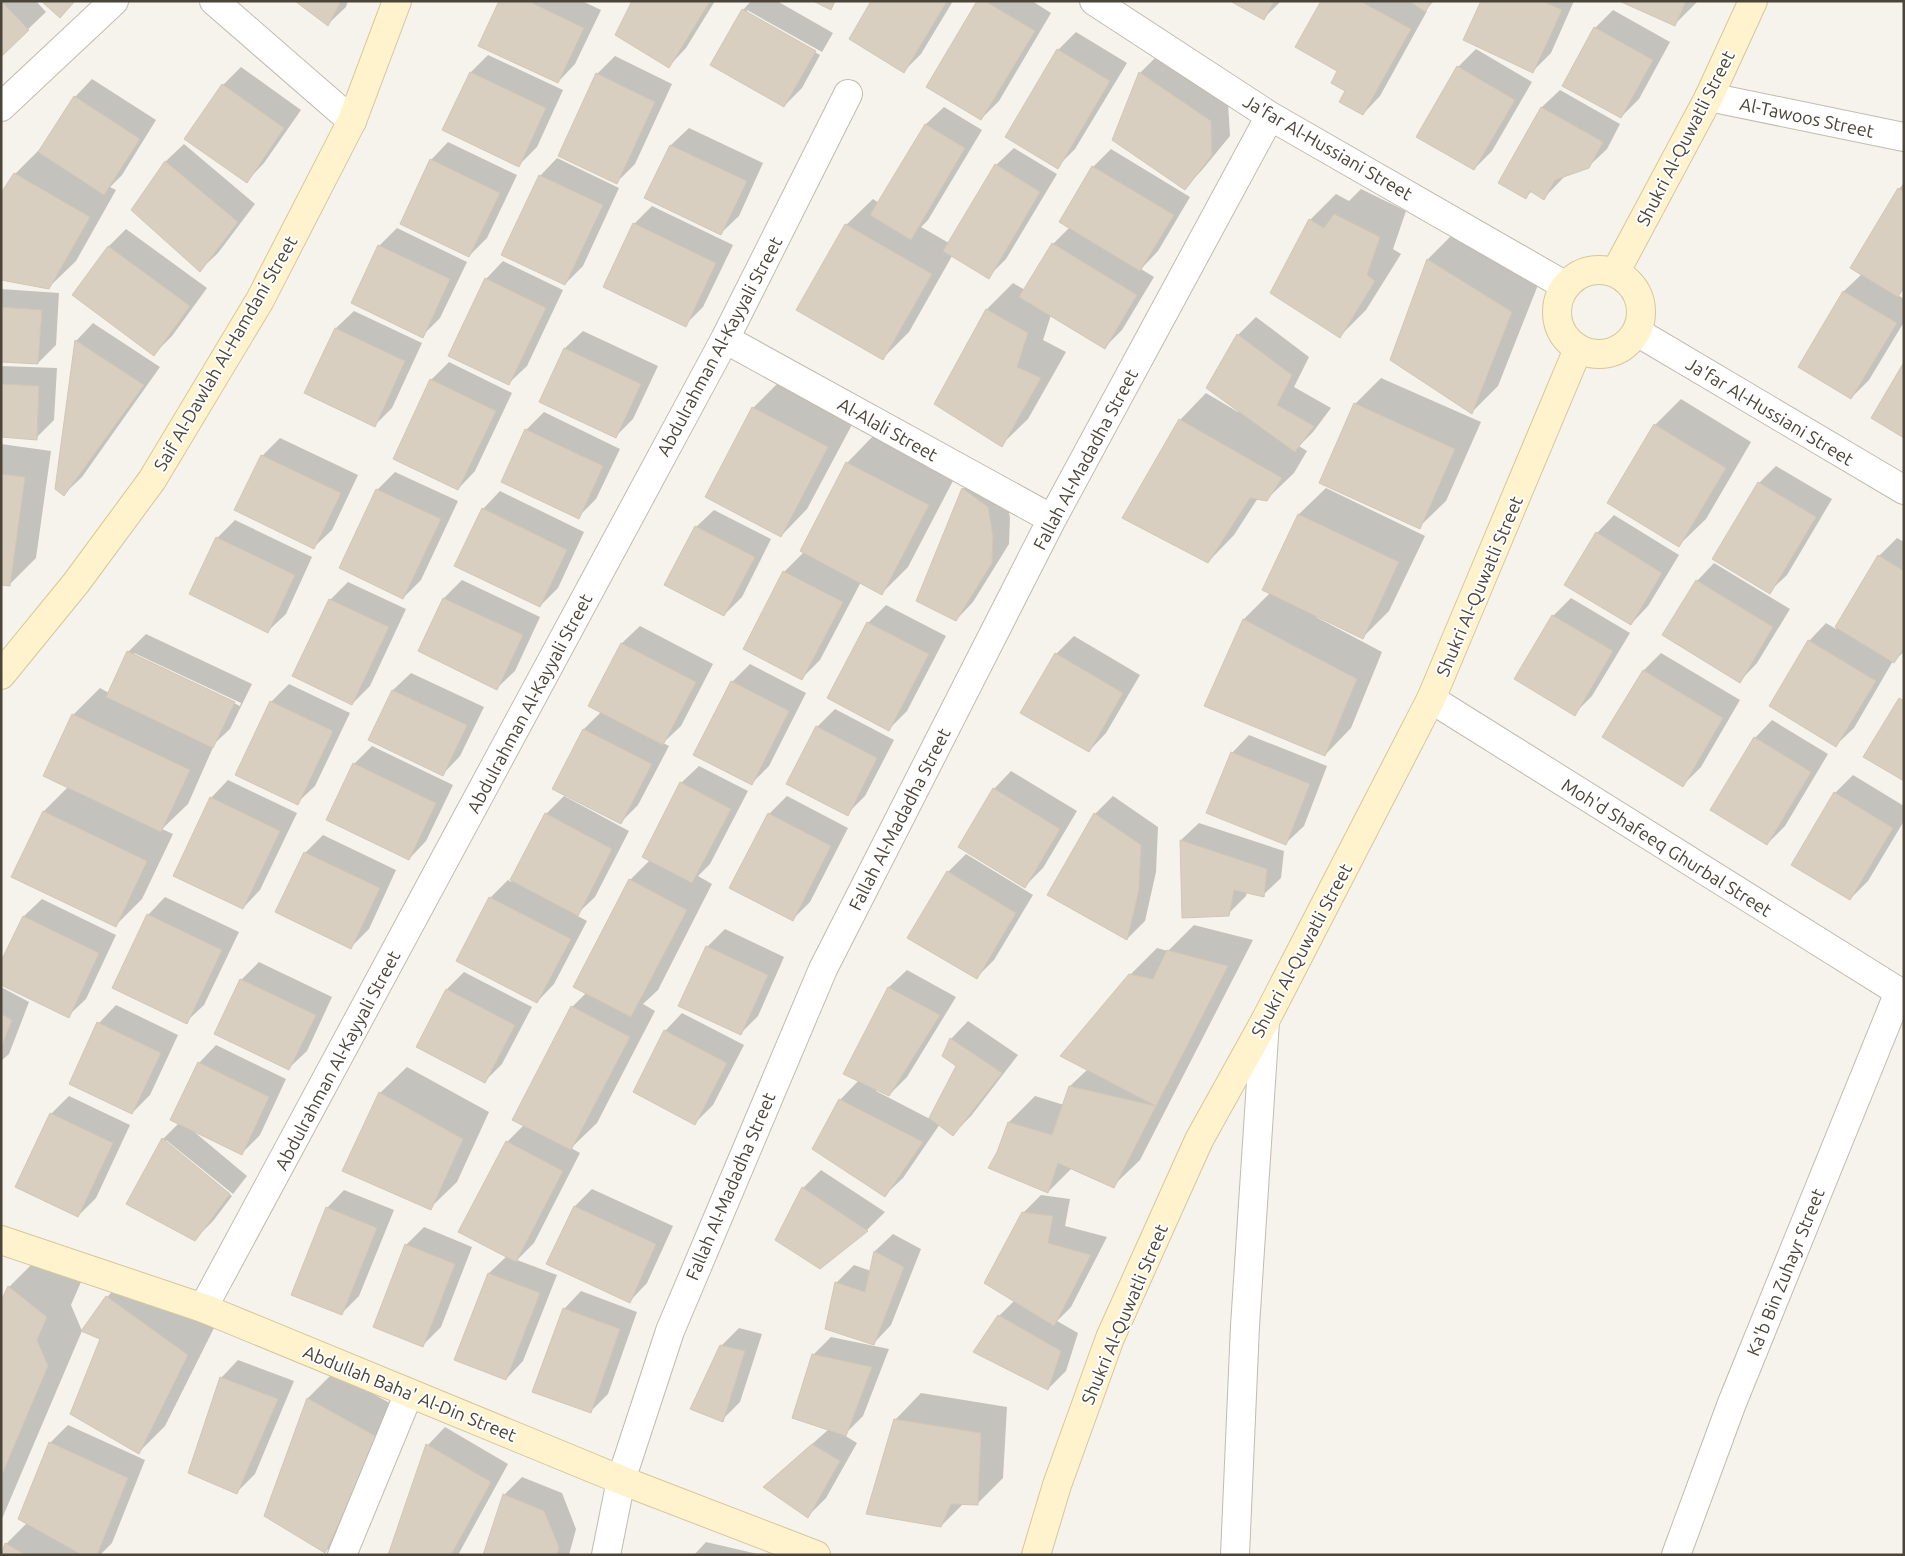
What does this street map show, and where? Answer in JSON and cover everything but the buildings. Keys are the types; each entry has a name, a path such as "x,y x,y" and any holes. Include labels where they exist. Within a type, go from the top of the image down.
{"street":[{"path":"1,107 114,1"},
{"path":"214,1 352,121"},
{"name":"Saif Al-Dawlah Al-Hamdani Street","path":"1,675 76,583 152,480 260,300 352,121 397,1"},
{"name":"Ja'far Al-Hussiani Street","path":"1094,1 1270,116 1566,286"},
{"name":"Shukri Al-Quwatli Street","path":"1615,273 1709,97 1753,1"},
{"name":"Abdulrahman Al-Kayyali Street","path":"203,1308 725,339 848,94"},
{"name":"Al-Tawoos Street","path":"1709,97 1904,137"},
{"name":"Fallah Al-Madadha Street","path":"606,1555 621,1480 670,1331 823,969 1052,520 1270,116"},
{"path":"1598,270 1615,273 1629,282 1639,298 1641,315 1637,332 1625,346 1610,354 1592,354 1578,349 1566,340 1559,326 1556,311 1559,296 1572,277 1598,270"},
{"name":"Ja'far Al-Hussiani Street","path":"1637,332 1904,490"},
{"name":"Al-Alali Street","path":"725,339 1052,520"},
{"name":"Shukri Al-Quwatli Street","path":"1036,1555 1057,1485 1110,1338 1199,1140 1264,1020 1431,699 1578,349"},
{"name":"Moh'd Shafeeq Ghurbal Street","path":"1431,699 1901,994"},
{"name":"Ka'b Bin Zuhayr Street","path":"1676,1555 1732,1402 1901,994"},
{"path":"1235,1555 1245,1326 1264,1020"},
{"name":"Abdullah Baha' Al-Din Street","path":"1,1240 203,1308 621,1480 816,1555"},
{"path":"342,1555 409,1393"}]}
